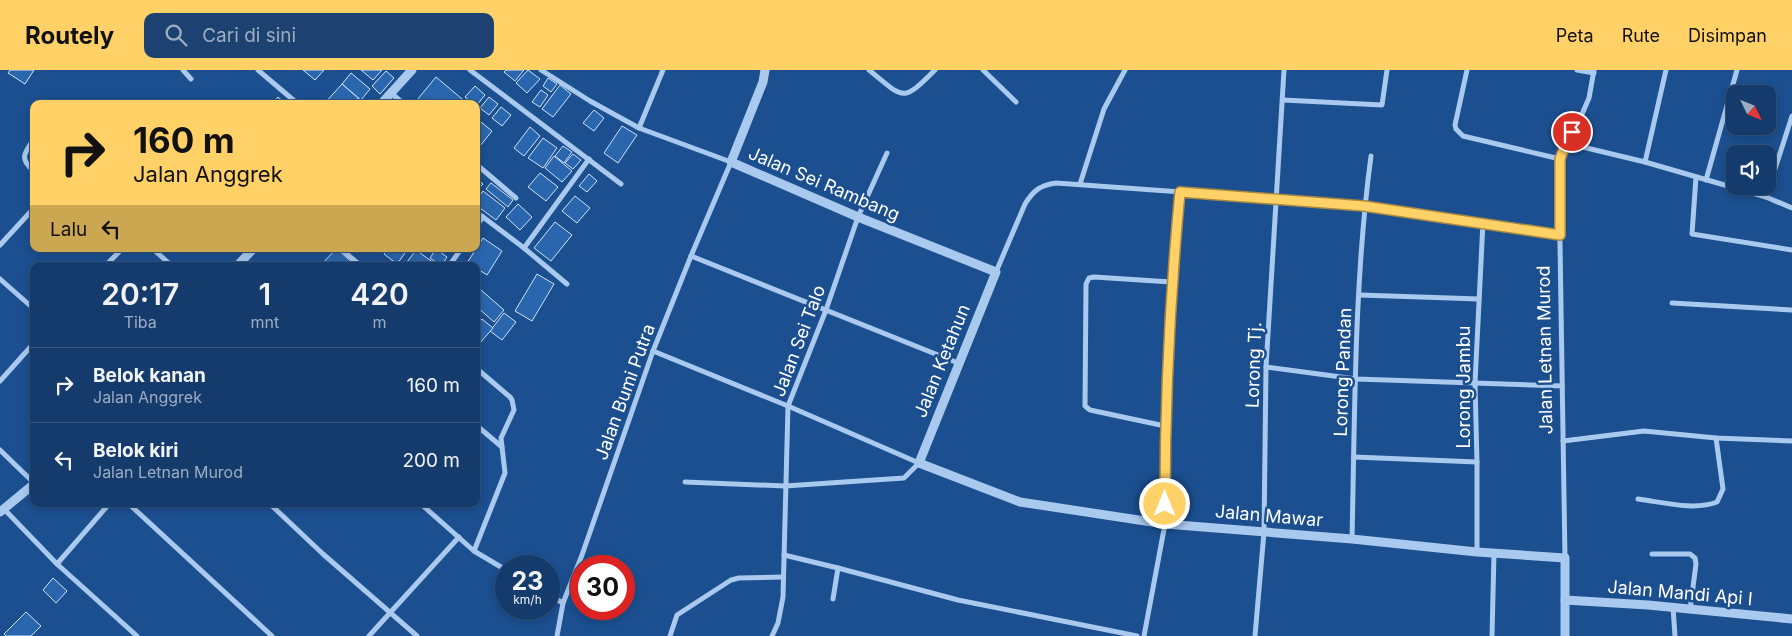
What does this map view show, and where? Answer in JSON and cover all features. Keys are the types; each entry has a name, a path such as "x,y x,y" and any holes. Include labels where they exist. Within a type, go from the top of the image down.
{"street":[{"path":"183,70 191,79"},
{"path":"258,70 293,100"},
{"path":"384,100 412,70"},
{"path":"470,70 621,184"},
{"path":"541,70 590,101 639,128 731,162"},
{"path":"639,128 663,70"},
{"name":"Jalan Sei Rambang","path":"765,70 763,82 731,162 858,218 996,272"},
{"path":"869,70 902,94 908,94 915,90 935,70"},
{"path":"983,70 1016,102"},
{"path":"1080,184 1104,109 1125,70"},
{"name":"Lorong Tj.","path":"1255,636 1264,532 1266,368 1284,70"},
{"path":"1282,100 1382,105 1387,70"},
{"path":"1467,70 1455,125 1459,133 1463,136 1560,159"},
{"path":"1577,70 1594,71"},
{"path":"1645,162 1666,70"},
{"path":"1706,180 1737,70"},
{"name":"Jalan Letnan Murod","path":"1565,636 1560,159 1589,98 1594,71"},
{"path":"391,92 400,100"},
{"path":"1766,197 1792,116"},
{"path":"1566,143 1645,162 1766,197 1792,208"},
{"path":"30,146 25,154 24,161 30,168"},
{"name":"Jalan Sei Talo","path":"772,636 778,623 783,596 788,406 826,310 858,218 888,153"},
{"name":"Lorong Pandan","path":"1352,539 1356,379 1364,206 1371,156"},
{"path":"524,248 589,159"},
{"name":"Jalan Bumi Putra","path":"557,636 563,603 582,555 653,351 731,162"},
{"path":"480,167 516,198"},
{"path":"1696,177 1692,234 1792,250"},
{"path":"996,272 1031,194 1039,187 1056,183 1364,206 1483,222 1560,235"},
{"path":"1144,636 1165,524 1165,426 1171,282 1180,192"},
{"path":"0,245 30,212"},
{"path":"480,220 482,217 524,248 567,284"},
{"name":"Lorong Jambu","path":"1477,552 1478,462 1476,383 1483,222"},
{"path":"109,262 119,252"},
{"path":"156,252 168,262"},
{"path":"241,262 249,252"},
{"path":"344,252 356,262"},
{"path":"691,256 958,363"},
{"name":"Jalan Ketahun","path":"918,463 996,272"},
{"path":"1165,426 1090,410 1083,404 1086,284 1090,278 1094,277 1171,282"},
{"path":"0,279 30,305"},
{"path":"1360,294 1479,299"},
{"path":"1672,303 1792,310"},
{"path":"0,381 30,347"},
{"path":"653,351 788,406 918,463 904,478 785,486 685,482"},
{"path":"1266,368 1356,379 1562,386"},
{"path":"474,551 505,473 502,447 503,432 514,410 512,400 480,372"},
{"path":"480,428 502,447"},
{"path":"1563,440 1644,431 1716,438 1792,441"},
{"path":"1638,499 1692,506 1710,505 1717,502 1723,489 1716,438"},
{"path":"0,450 30,480"},
{"path":"1354,457 1478,462"},
{"name":"Jalan Mawar","path":"918,463 1020,502 1165,524 1565,558"},
{"path":"30,487 2,511 57,564 137,636"},
{"path":"57,564 106,507"},
{"path":"132,507 272,636"},
{"path":"273,507 389,613 417,636"},
{"path":"424,507 474,551 495,563"},
{"path":"370,636 459,537"},
{"path":"1492,636 1494,553"},
{"path":"1652,554 1690,554 1696,558 1690,610"},
{"path":"784,555 958,600 1137,636"},
{"path":"833,599 838,568"},
{"path":"670,636 678,615 730,580 783,577"},
{"name":"Jalan Mandi Api I","path":"1565,600 1673,607 1792,619"},
{"path":"1673,607 1675,636"}],"building":[{"path":"10,70 34,70 25,84 8,73"},
{"path":"303,70 324,70 315,80"},
{"path":"361,70 382,70 373,80"},
{"path":"506,70 524,70 515,81 504,72"},
{"path":"528,70 540,79 527,93 516,83"},
{"path":"386,71 394,78 380,94 372,86"},
{"path":"351,73 370,89 361,100 342,84"},
{"path":"436,77 463,100 417,100"},
{"path":"548,78 557,84 551,92 543,86"},
{"path":"342,84 358,98 356,100 328,100"},
{"path":"560,85 571,94 553,117 542,109"},
{"path":"475,86 485,95 480,101 469,100 465,97"},
{"path":"541,90 548,95 540,107 532,102"},
{"path":"489,97 498,104 489,115 480,108"},
{"path":"501,107 511,115 502,126 492,118"},
{"path":"594,110 604,118 594,131 583,123"},
{"path":"480,121 492,131 480,146"},
{"path":"622,126 637,135 618,163 604,153"},
{"path":"530,127 540,136 524,156 514,148"},
{"path":"543,138 557,148 543,168 528,158"},
{"path":"563,146 572,152 564,163 555,156"},
{"path":"573,154 581,160 573,169 565,163"},
{"path":"554,156 572,171 562,182 545,168"},
{"path":"540,173 558,187 546,201 528,187"},
{"path":"589,174 597,181 587,192 579,186"},
{"path":"491,183 513,200 508,207 486,189"},
{"path":"483,191 505,208 496,220 480,208 480,195"},
{"path":"575,196 590,208 577,223 562,211"},
{"path":"518,204 532,217 520,230 506,217"},
{"path":"555,222 572,235 551,261 534,248"},
{"path":"483,238 502,251 487,275 480,271 480,262 468,262 474,252 480,252 480,243"},
{"path":"333,252 340,252 352,262 324,262"},
{"path":"385,252 406,252 398,262 394,262 384,254"},
{"path":"414,252 419,252 433,262 407,262"},
{"path":"434,252 440,252 447,257 444,262 436,262 430,258"},
{"path":"537,274 554,284 532,321 515,311"},
{"path":"480,291 504,310 494,322 480,310"},
{"path":"504,313 516,322 502,340 490,331"},
{"path":"482,319 493,328 480,343 480,321"},
{"path":"53,578 67,591 56,603 43,590"},
{"path":"26,612 41,626 31,636 6,636 4,634"}],"route":[{"path":"1165,504 1165,426 1171,282 1180,192 1364,206 1483,222 1560,235 1560,159 1572,132"}]}
